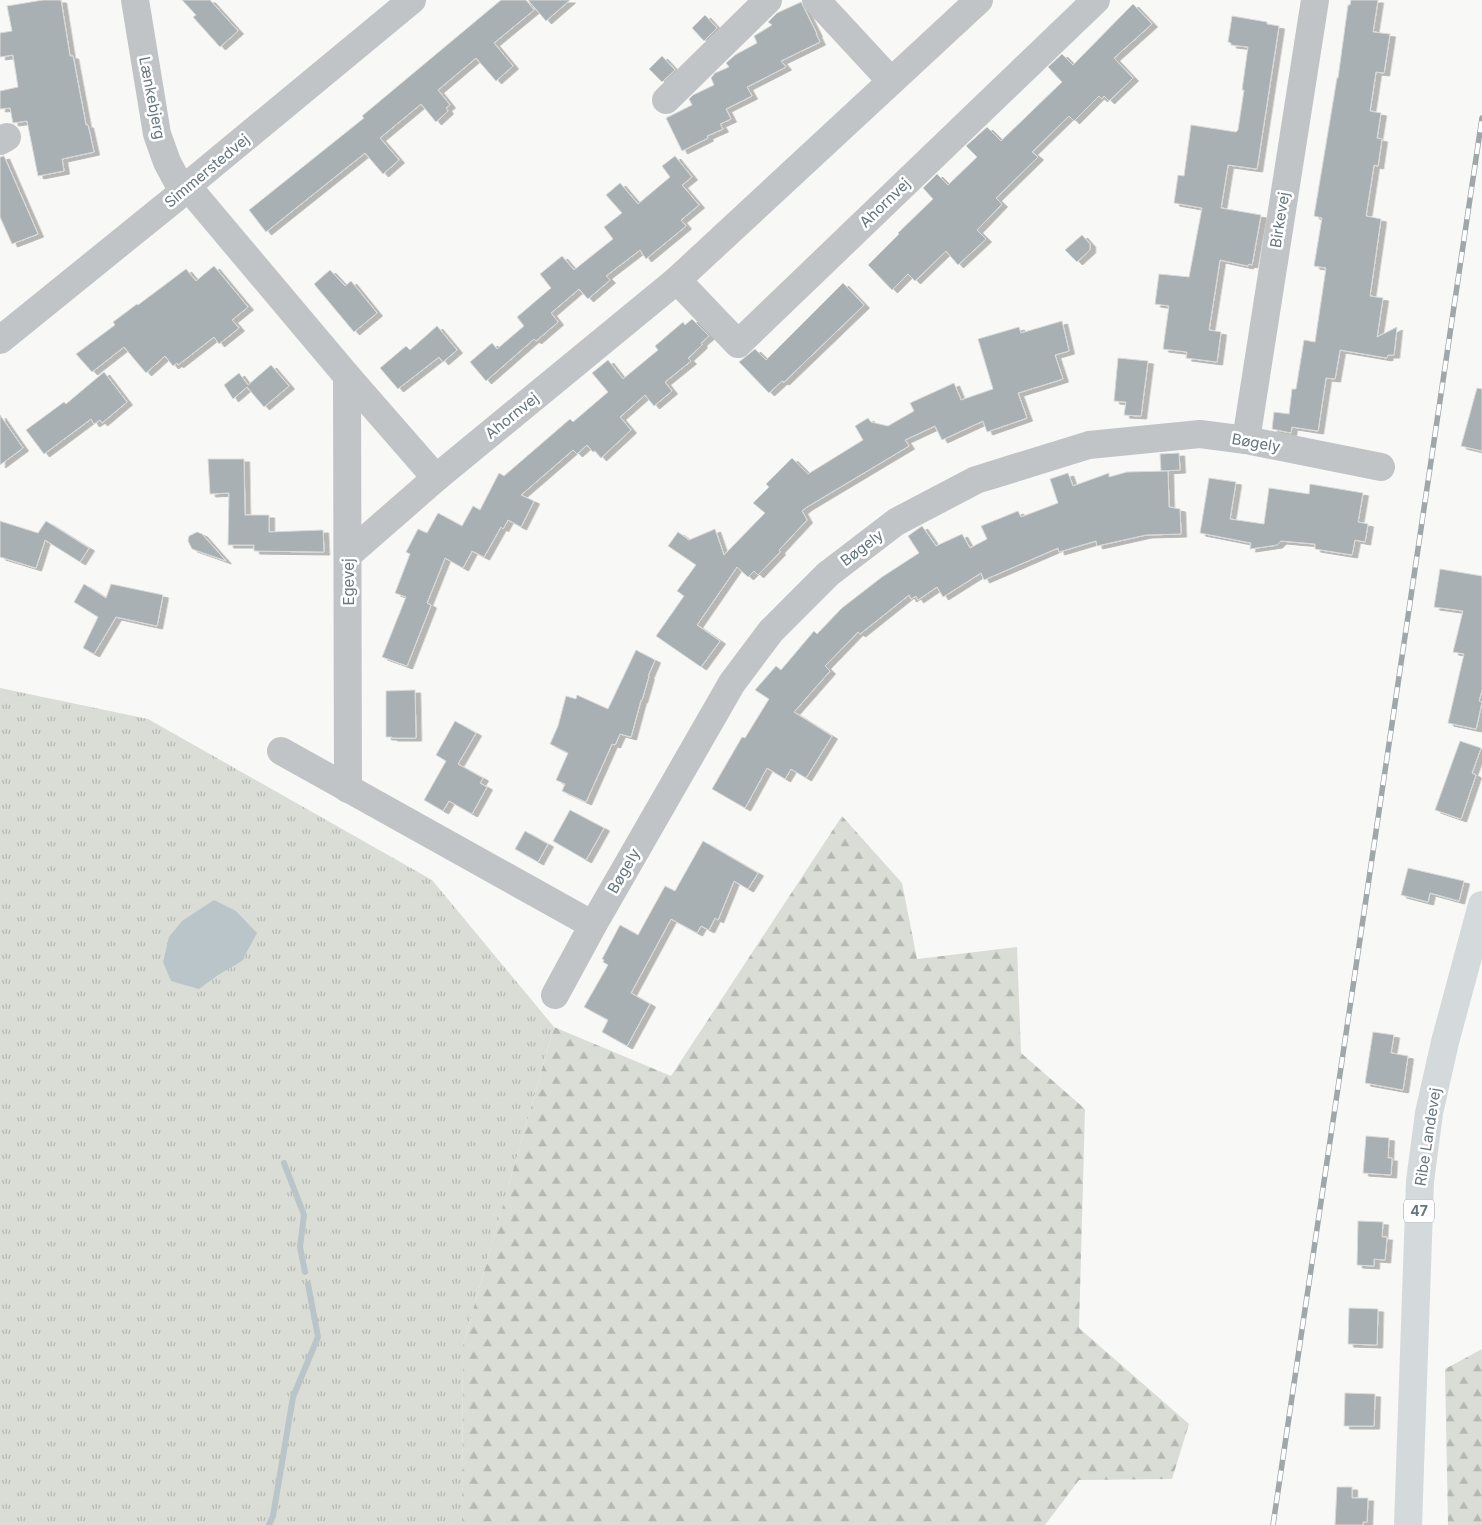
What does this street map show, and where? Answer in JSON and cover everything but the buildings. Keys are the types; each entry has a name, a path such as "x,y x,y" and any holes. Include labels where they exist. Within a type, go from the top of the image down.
{"main road":[{"name":"Ribe Landevej","path":"1408,1525 1420,1181 1431,1104 1445,1042 1482,905"}],"street":[{"name":"Lænkebjerg","path":"135,0 157,134 167,162 185,189"},
{"name":"Simmerstedvej","path":"0,340 412,0"},
{"path":"666,100 768,0"},
{"path":"816,0 891,82"},
{"name":"Ahornvej","path":"349,554 436,478 677,280 979,0"},
{"name":"Ahornvej","path":"677,280 738,344 1096,0"},
{"name":"Birkevej","path":"1246,440 1315,0"},
{"path":"185,189 436,478"},
{"name":"Egevej","path":"348,376 348,789"},
{"name":"Bøgely","path":"555,996 593,924 732,683 771,631 828,574 896,522 976,480 1089,445 1200,434 1246,440 1382,467"},
{"path":"282,751 593,924"}],"green space":[{"path":"0,688 148,719 432,880 554,1027 463,1345 462,1525 0,1525"},
{"path":"842,816 902,883 917,959 1017,947 1021,1053 1085,1109 1079,1328 1189,1424 1172,1479 1079,1480 1045,1525 462,1525 463,1345 554,1027 671,1076"},
{"path":"1482,1349 1482,1525 1448,1525 1445,1369"}],"shaded area":[{"path":"214,900 236,911 257,933 242,961 199,989 171,981 163,962 169,937 182,921"}],"waterway":[{"path":"284,1163 304,1215 300,1247 305,1272"},
{"path":"269,1525 273,1516 293,1397 318,1337 308,1284"}],"railway":[{"path":"1273,1525 1482,118"}]}
